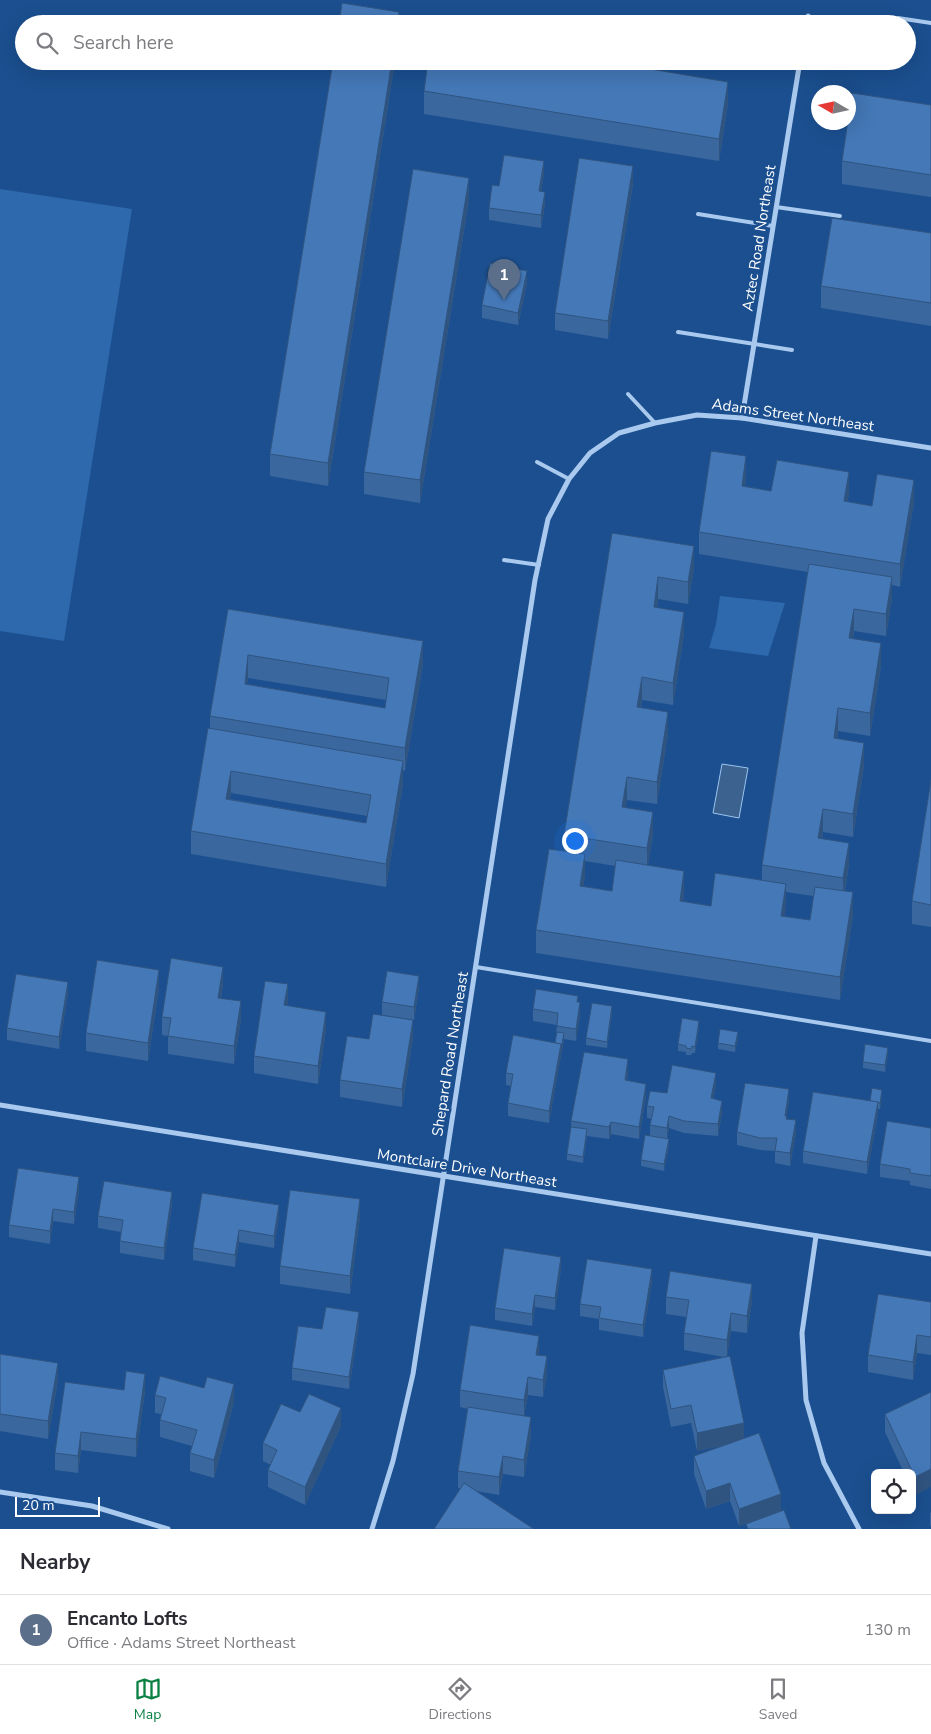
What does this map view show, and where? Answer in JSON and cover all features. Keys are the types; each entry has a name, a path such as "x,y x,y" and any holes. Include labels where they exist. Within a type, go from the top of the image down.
{"street":[{"name":"Aztec Road Northeast","path":"742,418 799,70"},
{"name":"Adams Street Northeast","path":"535,580 548,518 569,479 590,453 620,434 656,423 697,415 742,418 931,448"},
{"name":"Shepard Road Northeast","path":"372,1529 393,1460 413,1374 535,580"},
{"name":"Montclaire Drive Northeast","path":"0,1105 931,1254"},
{"path":"816,1236 802,1333 806,1400 824,1463 859,1529"},
{"path":"0,1492 92,1506 147,1521 168,1529"}],"lane":[{"path":"916,21 931,23"},
{"path":"776,207 840,216"},
{"path":"698,214 773,226"},
{"path":"678,332 792,350"},
{"path":"628,394 656,423"},
{"path":"537,462 569,479"},
{"path":"504,560 539,565"},
{"path":"476,967 931,1041"}],"shaded area":[{"path":"0,189 132,209 64,641 0,631"},
{"path":"720,596 785,603 768,656 709,648 716,624"},
{"path":"722,764 748,768 739,818 713,813"}],"building":[{"path":"342,3 399,12 399,15 340,15"},
{"path":"332,70 391,70 328,463 270,454"},
{"path":"427,70 656,70 728,82 719,139 424,91"},
{"path":"856,94 931,105 931,175 842,161 847,130 856,130"},
{"path":"504,155 544,161 539,191 545,192 541,215 489,208 492,185 499,186"},
{"path":"579,158 633,166 608,321 555,313"},
{"path":"413,169 469,178 420,480 364,472"},
{"path":"832,218 931,233 931,303 821,286"},
{"path":"490,263 527,271 518,313 482,305"},
{"path":"711,451 746,456 742,486 771,491 777,460 849,472 844,501 872,506 877,474 914,480 900,564 699,532"},
{"path":"612,533 694,546 688,582 658,577 654,607 684,612 673,683 642,677 637,707 668,712 657,782 627,777 622,807 653,812 647,848 564,835"},
{"path":"809,564 892,577 886,614 854,609 849,638 881,643 870,713 838,708 834,738 864,743 853,814 823,809 818,838 849,843 843,878 762,865"},
{"path":"228,609 423,641 405,748 210,716","holes":["248,655 389,678 385,708 245,684"]},
{"path":"208,728 403,761 386,864 191,831","holes":["231,771 371,795 366,823 226,799"]},
{"path":"931,780 931,905 912,901"},
{"path":"549,849 585,854 580,886 612,891 616,860 684,871 680,901 711,906 715,873 786,884 781,916 810,920 815,887 853,892 840,977 536,930"},
{"path":"171,958 223,967 218,998 241,1001 234,1046 168,1036 171,1018 162,1017"},
{"path":"97,960 159,970 148,1043 86,1033"},
{"path":"387,971 419,976 414,1007 382,1002"},
{"path":"16,974 68,982 59,1037 7,1028"},
{"path":"265,981 288,984 284,1005 326,1012 318,1066 254,1056"},
{"path":"536,989 578,996 577,1002 580,1002 576,1029 557,1026 558,1013 533,1009"},
{"path":"592,1003 612,1006 607,1042 586,1038"},
{"path":"373,1014 413,1020 402,1089 340,1080 347,1036 369,1039"},
{"path":"682,1018 699,1021 695,1047 692,1046 691,1049 678,1044"},
{"path":"720,1029 738,1032 735,1046 718,1043"},
{"path":"557,1032 564,1033 561,1049 561,1044 555,1043"},
{"path":"513,1035 561,1044 549,1111 508,1103 513,1074 506,1073"},
{"path":"865,1044 888,1048 885,1065 863,1062"},
{"path":"584,1052 628,1059 625,1080 646,1084 639,1127 611,1122 609,1127 571,1121"},
{"path":"672,1065 716,1073 711,1098 722,1101 718,1124 684,1121 669,1116 667,1128 650,1125 654,1107 647,1106 650,1091 667,1093"},
{"path":"745,1083 789,1089 785,1116 787,1116 786,1119 796,1120 790,1153 775,1151 777,1138 760,1138 737,1132"},
{"path":"872,1088 882,1090 880,1103 870,1101"},
{"path":"813,1092 878,1102 867,1162 803,1151"},
{"path":"887,1121 931,1128 931,1176 910,1173 910,1169 880,1164"},
{"path":"571,1127 587,1129 583,1157 567,1154"},
{"path":"645,1135 669,1139 664,1164 641,1160"},
{"path":"18,1168 79,1177 74,1212 53,1209 50,1231 9,1225"},
{"path":"104,1181 172,1192 164,1248 120,1241 123,1220 98,1216"},
{"path":"290,1190 360,1199 350,1276 280,1266"},
{"path":"202,1193 279,1205 274,1236 239,1230 235,1255 193,1248"},
{"path":"504,1248 561,1257 555,1298 535,1295 532,1314 495,1308"},
{"path":"587,1259 652,1269 643,1325 599,1318 601,1307 580,1304"},
{"path":"670,1271 752,1284 747,1316 731,1313 727,1340 684,1333 689,1300 666,1297"},
{"path":"878,1294 931,1302 931,1337 917,1335 913,1362 868,1355"},
{"path":"326,1307 359,1312 349,1377 292,1368 298,1326 322,1329"},
{"path":"470,1325 539,1336 536,1355 547,1356 543,1380 528,1377 524,1400 460,1390"},
{"path":"0,1354 58,1363 48,1421 0,1414"},
{"path":"730,1356 744,1423 697,1433 691,1405 671,1409 663,1370"},
{"path":"126,1371 145,1374 136,1439 81,1432 78,1456 55,1453 65,1382 124,1390"},
{"path":"160,1376 204,1388 207,1377 234,1384 214,1460 190,1453 197,1430 160,1420 166,1398 155,1395"},
{"path":"931,1392 931,1469 916,1476 916,1469 911,1469 885,1414"},
{"path":"309,1394 341,1408 305,1487 268,1470 277,1450 263,1443 281,1404 300,1412"},
{"path":"468,1407 531,1417 524,1460 503,1456 499,1477 458,1471"},
{"path":"759,1433 781,1494 739,1509 730,1483 706,1491 694,1456"},
{"path":"464,1483 534,1529 434,1529"},
{"path":"784,1510 791,1529 748,1529 746,1524"}],"place":[{"name":"Encanto Lofts","path":"504,300"}]}
